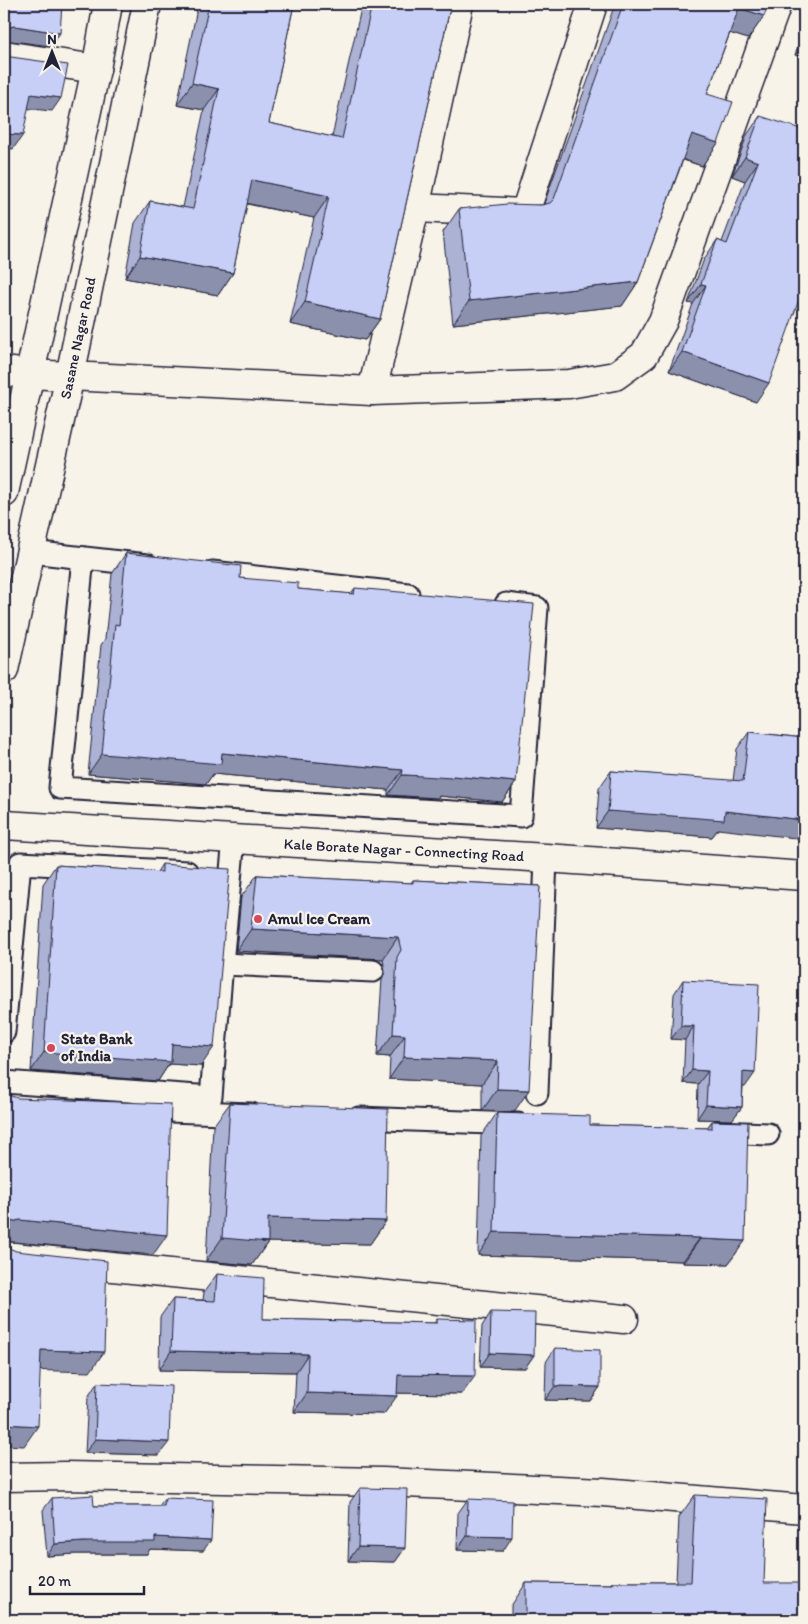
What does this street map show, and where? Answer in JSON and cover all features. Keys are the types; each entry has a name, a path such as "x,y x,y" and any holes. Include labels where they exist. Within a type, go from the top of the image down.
{"street":[{"path":"4,493 16,372 96,69 108,4"},
{"name":"Sasane Nagar Road","path":"4,670 70,376 147,4"},
{"path":"372,391 415,208 459,4"},
{"path":"415,208 525,213 593,4"},
{"path":"16,372 372,391 569,384 616,376 644,356 664,322 777,4"},
{"path":"4,55 96,69"},
{"name":"Kale Borate Nagar - Connecting Road","path":"4,825 546,858 804,876"},
{"path":"4,1256 624,1319"},
{"path":"4,1477 65,1476 383,1482 603,1492 804,1509"}],"lane":[{"path":"31,552 162,567"},
{"path":"83,558 60,788 521,816 537,608 488,602"},
{"path":"192,570 429,596"},
{"path":"4,1082 212,1097 222,964 215,873 234,839"},
{"path":"537,1094 546,858"},
{"path":"4,1032 20,862 215,873"},
{"path":"222,964 373,971"},
{"path":"112,1109 270,1115"},
{"path":"338,1118 533,1125"},
{"path":"700,1131 768,1134"}],"building":[{"path":"4,4 62,4 60,33 15,26 4,30"},
{"path":"209,4 294,4 269,123 342,139 372,4 451,4 380,319 305,302 329,196 252,180 233,273 140,256 150,201 193,209 219,89 192,83"},
{"path":"623,4 769,4 764,16 739,8 707,94 733,102 718,143 692,134 638,282 469,301 459,209 507,204 541,205 550,203 554,199"},
{"path":"4,53 11,57 68,65 61,98 31,94 23,135 4,134"},
{"path":"760,116 804,130 804,286 769,383 682,352 706,285 701,284 717,240 727,244 758,162 745,157"},
{"path":"126,553 241,566 240,578 298,583 298,589 354,594 355,588 534,604 516,782 453,776 452,778 402,775 403,770 222,753 221,764 102,754 115,624 119,625"},
{"path":"749,732 804,738 804,820 725,811 724,820 608,811 611,771 743,781"},
{"path":"162,864 230,869 214,1047 172,1044 171,1062 44,1052 56,865 162,872"},
{"path":"257,875 413,883 413,880 540,886 529,1090 497,1089 498,1061 404,1057 405,1035 393,1034 397,957 401,950 398,937 251,929"},
{"path":"683,980 759,984 755,1073 743,1072 742,1107 706,1105 708,1071 692,1070 694,1026 681,1026"},
{"path":"4,1089 11,1096 18,1098 171,1104 167,1235 20,1220 11,1222 4,1231"},
{"path":"230,1103 388,1109 386,1221 268,1218 268,1242 222,1238"},
{"path":"497,1113 590,1116 590,1125 712,1128 712,1121 748,1122 745,1241 494,1232"},
{"path":"4,1243 16,1251 107,1261 104,1352 41,1350 38,1426 4,1424"},
{"path":"217,1274 264,1278 263,1319 437,1323 437,1319 476,1320 475,1376 398,1375 397,1396 307,1393 308,1354 171,1351 173,1299 215,1301"},
{"path":"491,1312 535,1313 534,1355 490,1353"},
{"path":"555,1348 600,1350 600,1387 555,1386"},
{"path":"97,1383 171,1386 169,1442 95,1439"},
{"path":"360,1488 407,1489 405,1548 358,1547"},
{"path":"93,1495 94,1506 164,1506 165,1498 213,1500 211,1540 155,1537 155,1542 55,1544 52,1498"},
{"path":"695,1495 767,1499 764,1583 804,1583 804,1620 526,1620 526,1583 612,1584 612,1582 691,1582"},
{"path":"468,1499 513,1501 512,1537 467,1536"}],"place":[{"name":"Amul Ice Cream","path":"258,919"},
{"name":"State Bank of India","path":"51,1048"}]}
